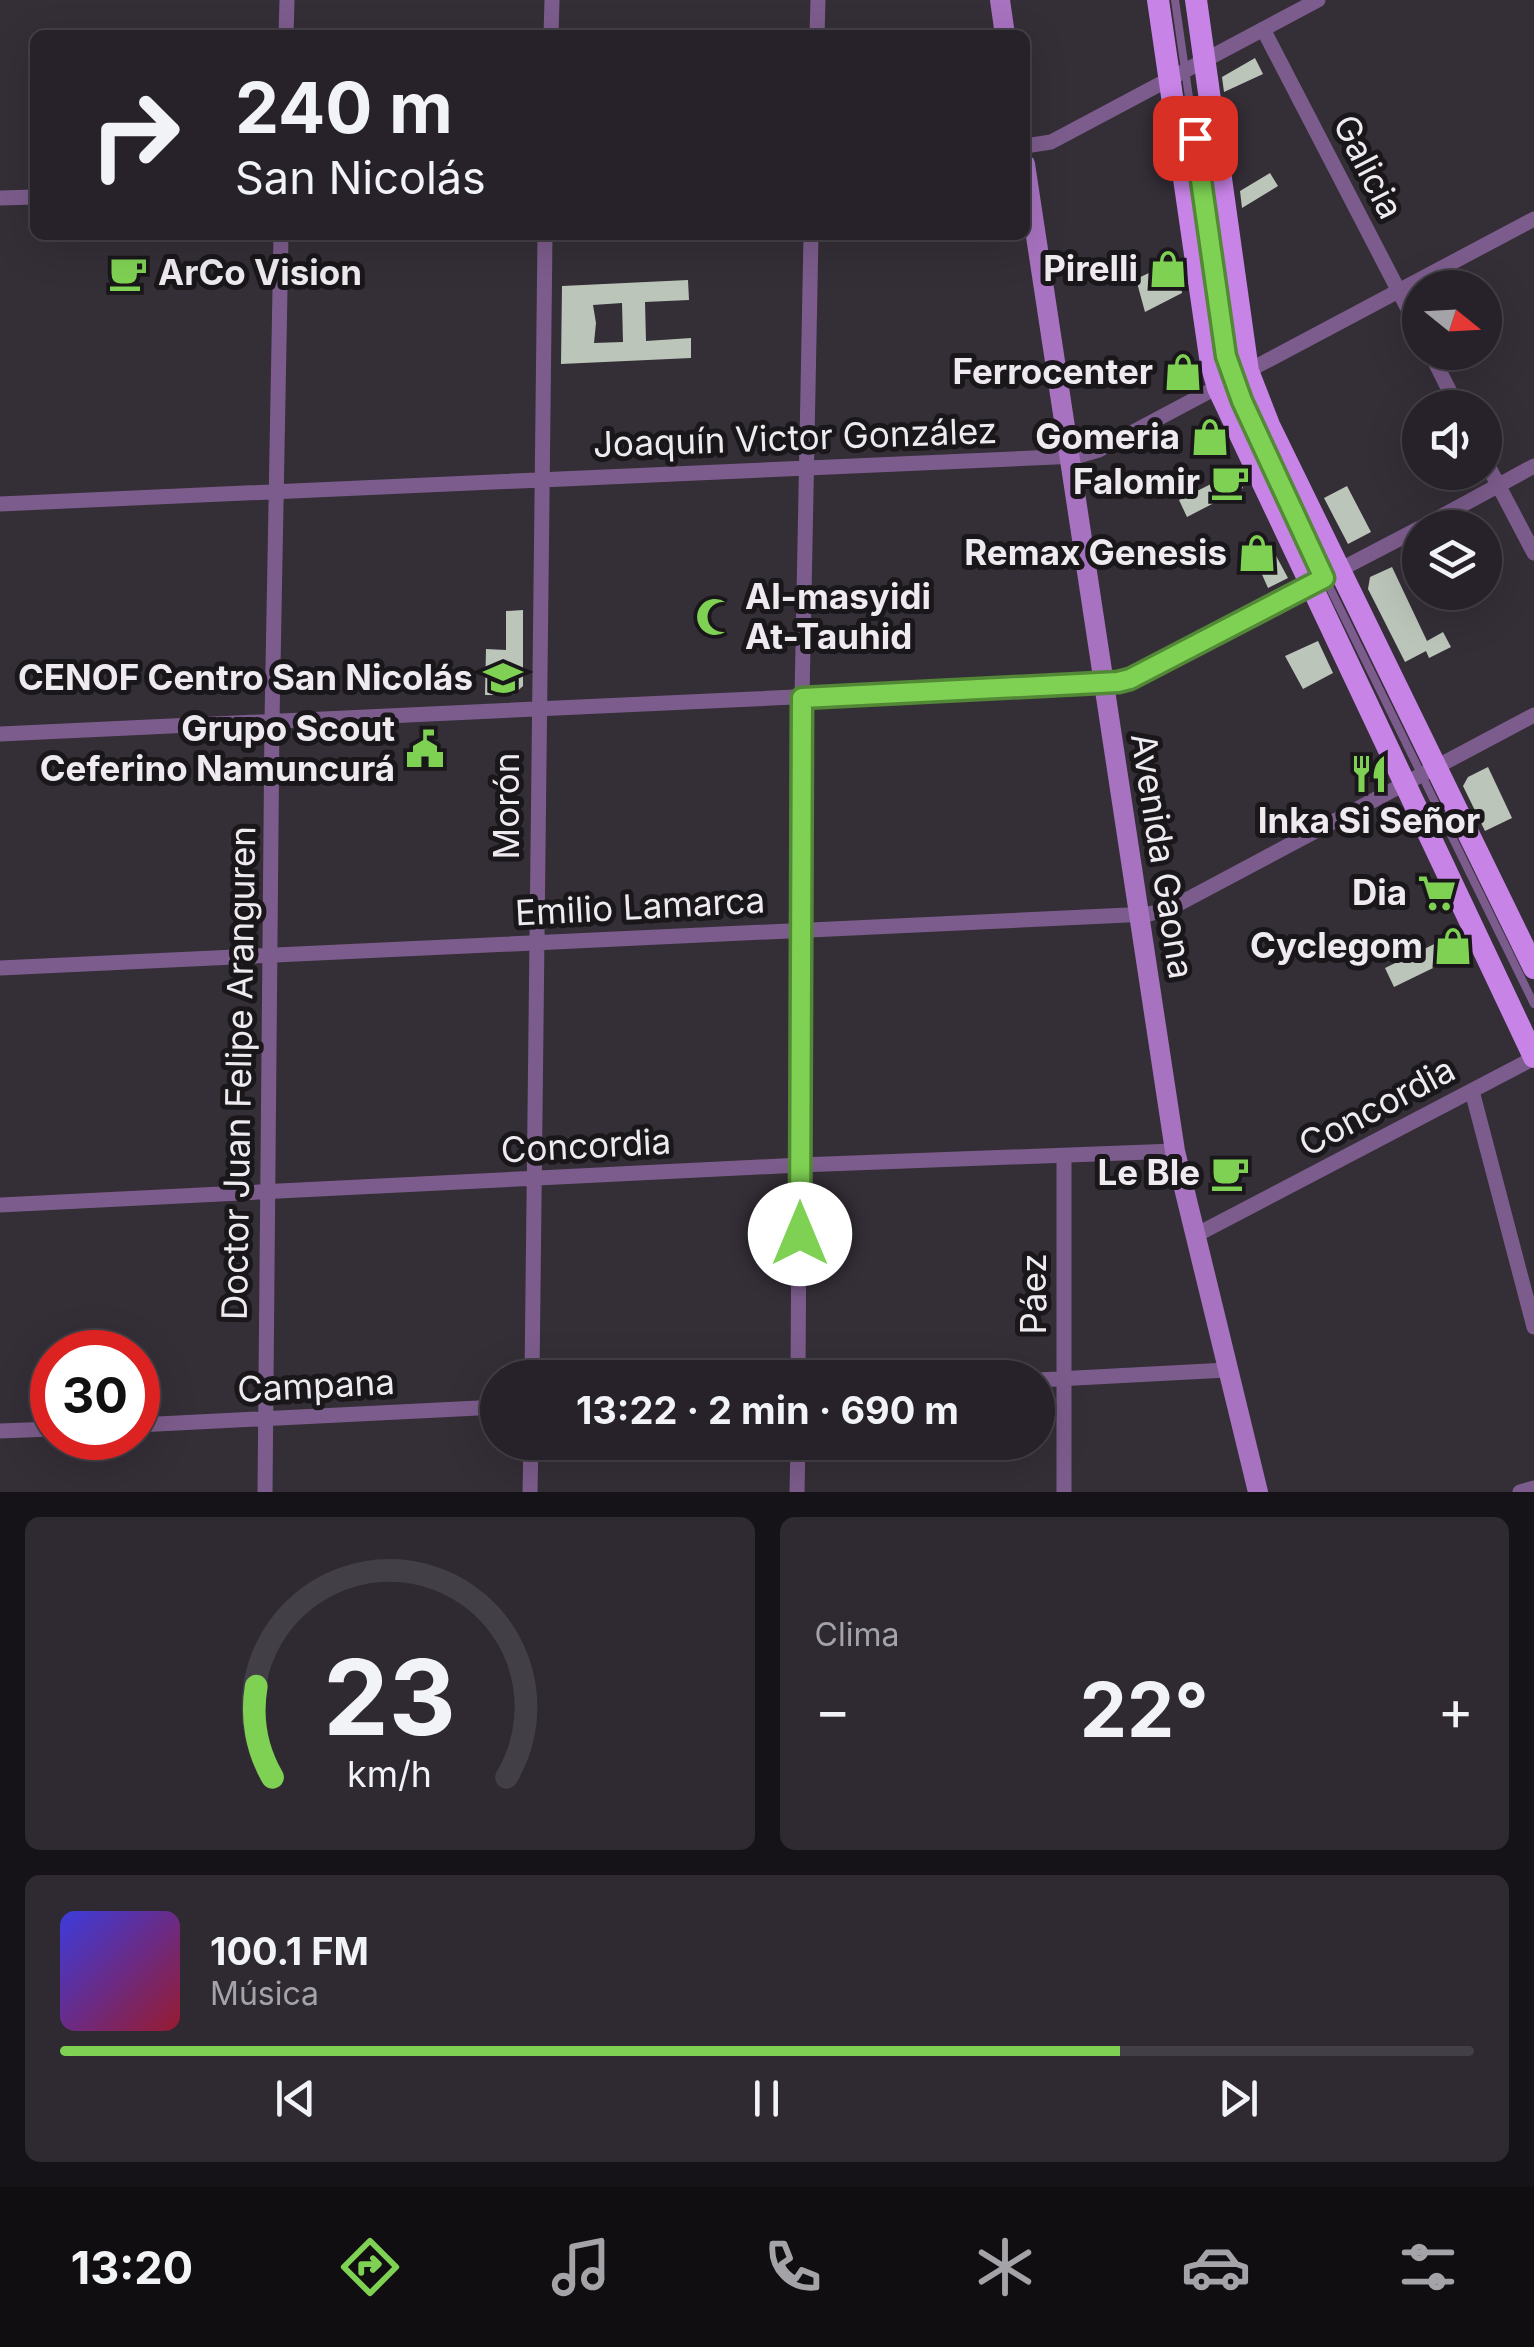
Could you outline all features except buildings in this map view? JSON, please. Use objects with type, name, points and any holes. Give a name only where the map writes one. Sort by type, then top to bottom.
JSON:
[{"type":"main road","points":[[1000,0],[1004,30]]},
{"type":"main road","points":[[1158,0],[1187,71],[1233,379],[1421,775],[1534,968]]},
{"type":"main road","points":[[1196,0],[1187,71],[1209,355],[1269,424],[1325,579],[1421,775],[1534,1057]]},
{"type":"main road","name":"Avenida Gaona","points":[[1030,198],[1175,1151],[1258,1492]]},
{"type":"street","points":[[286,30],[287,0]]},
{"type":"street","points":[[550,30],[552,0]]},
{"type":"street","points":[[816,30],[818,0]]},
{"type":"street","points":[[1030,145],[1051,142],[1318,0]]},
{"type":"street","name":"Galicia","points":[[1263,29],[1402,296]]},
{"type":"street","points":[[0,198],[30,196]]},
{"type":"street","name":"Joaquín Victor González","points":[[0,504],[1068,456],[1099,450],[1534,219]]},
{"type":"street","name":"Doctor Juan Felipe Aranguren","points":[[264,1492],[281,240]]},
{"type":"street","name":"Morón","points":[[532,1360],[545,240]]},
{"type":"street","points":[[798,1360],[802,698],[811,240]]},
{"type":"street","points":[[1502,483],[1534,466]]},
{"type":"street","points":[[1453,510],[1489,490]]},
{"type":"street","points":[[1501,490],[1534,554]]},
{"type":"street","points":[[0,734],[1103,684],[1130,679],[1402,538]]},
{"type":"street","name":"Emilio Lamarca","points":[[0,968],[1136,914],[1171,908],[1534,715]]},
{"type":"street","name":"Concordia","points":[[1194,1236],[1534,1057]]},
{"type":"street","points":[[1472,1091],[1534,1326]]},
{"type":"street","name":"Concordia","points":[[0,1205],[800,1164],[1175,1151]]},
{"type":"street","name":"Páez","points":[[1064,1156],[1064,1492]]},
{"type":"street","points":[[1055,1379],[1227,1370]]},
{"type":"street","name":"Campana","points":[[160,1424],[480,1407]]},
{"type":"street","points":[[0,1432],[30,1430]]},
{"type":"street","points":[[530,1492],[531,1460]]},
{"type":"street","points":[[798,1460],[798,1492]]},
{"type":"street","points":[[1520,1492],[1534,1488]]},
{"type":"lane","points":[[1176,0],[1187,71]]},
{"type":"lane","points":[[1421,775],[1534,1004]]},
{"type":"place","name":"Pirelli","points":[[1168,269]]},
{"type":"place","name":"ArCo Vision","points":[[128,273]]},
{"type":"place","name":"Ferrocenter","points":[[1183,372]]},
{"type":"place","name":"Gomeria","points":[[1210,437]]},
{"type":"place","name":"Falomir","points":[[1230,482]]},
{"type":"place","name":"Remax Genesis","points":[[1257,553]]},
{"type":"place","name":"Al-masyidi At-Tauhid","points":[[715,617]]},
{"type":"place","name":"CENOF Centro San Nicolás","points":[[503,678]]},
{"type":"place","name":"Grupo Scout Ceferino Namuncurá","points":[[425,749]]},
{"type":"place","name":"Inka Si Señor","points":[[1369,774]]},
{"type":"place","name":"Dia","points":[[1437,893]]},
{"type":"place","name":"Cyclegom","points":[[1453,946]]},
{"type":"place","name":"Le Ble","points":[[1230,1173]]},
{"type":"route","points":[[800,1234],[802,698],[1118,682],[1324,578],[1242,401],[1226,356],[1195,138]]}]
